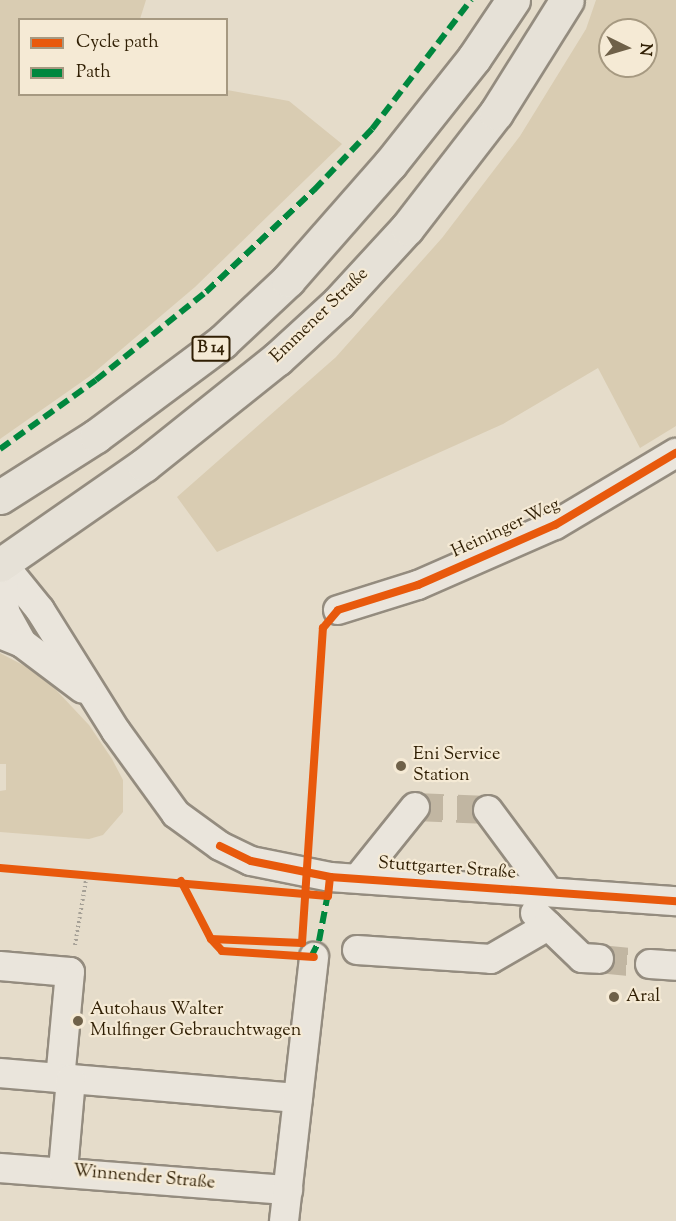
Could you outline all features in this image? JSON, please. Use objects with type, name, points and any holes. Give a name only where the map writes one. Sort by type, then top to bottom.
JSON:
[{"type":"main road","name":"B 14","points":[[0,497],[96,436],[222,342],[288,280],[390,164],[474,58],[513,0]]},
{"type":"main road","name":"Emmener Straße","points":[[1,563],[144,465],[276,359],[338,303],[407,228],[496,113],[567,0]]},
{"type":"street","name":"Heininger Weg","points":[[338,610],[418,585],[555,525],[676,453]]},
{"type":"street","points":[[1,563],[5,612],[11,638],[93,696]]},
{"type":"street","name":"Stuttgarter Straße","points":[[1,563],[40,610],[93,696],[176,814],[220,846],[284,870],[358,879],[676,901]]},
{"type":"street","points":[[358,879],[415,807]]},
{"type":"street","points":[[489,810],[548,891]]},
{"type":"street","points":[[510,889],[582,957],[598,959]]},
{"type":"street","points":[[357,950],[490,959],[548,926]]},
{"type":"street","points":[[284,1221],[314,957]]},
{"type":"street","points":[[0,966],[70,972],[63,1170]]},
{"type":"street","points":[[0,1073],[298,1098]]},
{"type":"street","name":"Winnender Straße","points":[[0,1168],[63,1170],[288,1190]]},
{"type":"path","points":[[70,972],[87,874]]},
{"type":"shaded area","points":[[0,0],[146,0],[140,18],[18,18],[18,96],[228,96],[228,90],[289,101],[342,144],[195,287],[90,376],[0,439]]},
{"type":"shaded area","points":[[596,0],[676,0],[676,426],[640,448],[598,368],[503,424],[217,552],[177,497],[336,357],[442,238],[520,136],[586,29]]},
{"type":"shaded area","points":[[0,653],[42,675],[89,725],[112,759],[123,780],[123,812],[103,835],[89,839],[0,832],[0,791],[6,790],[6,764],[0,764]]},
{"type":"tunnel","points":[[415,807],[488,810]]},
{"type":"tunnel","points":[[599,959],[650,964]]},
{"type":"marked path","points":[[0,449],[96,380],[206,292],[314,190],[372,129],[471,0]]},
{"type":"marked path","points":[[311,957],[319,941],[328,893]]},
{"type":"cycle path","points":[[211,939],[302,943],[323,628],[338,610],[418,585],[555,525],[676,453]]},
{"type":"cycle path","points":[[220,846],[251,861],[330,877],[676,901]]},
{"type":"cycle path","points":[[0,868],[328,896],[330,877]]},
{"type":"cycle path","points":[[181,881],[211,939],[222,951],[314,957]]},
{"type":"place","name":"Eni Service Station","points":[[401,766]]},
{"type":"place","name":"Aral","points":[[614,997]]},
{"type":"place","name":"Autohaus Walter Mulfinger Gebrauchtwagen","points":[[78,1021]]}]
